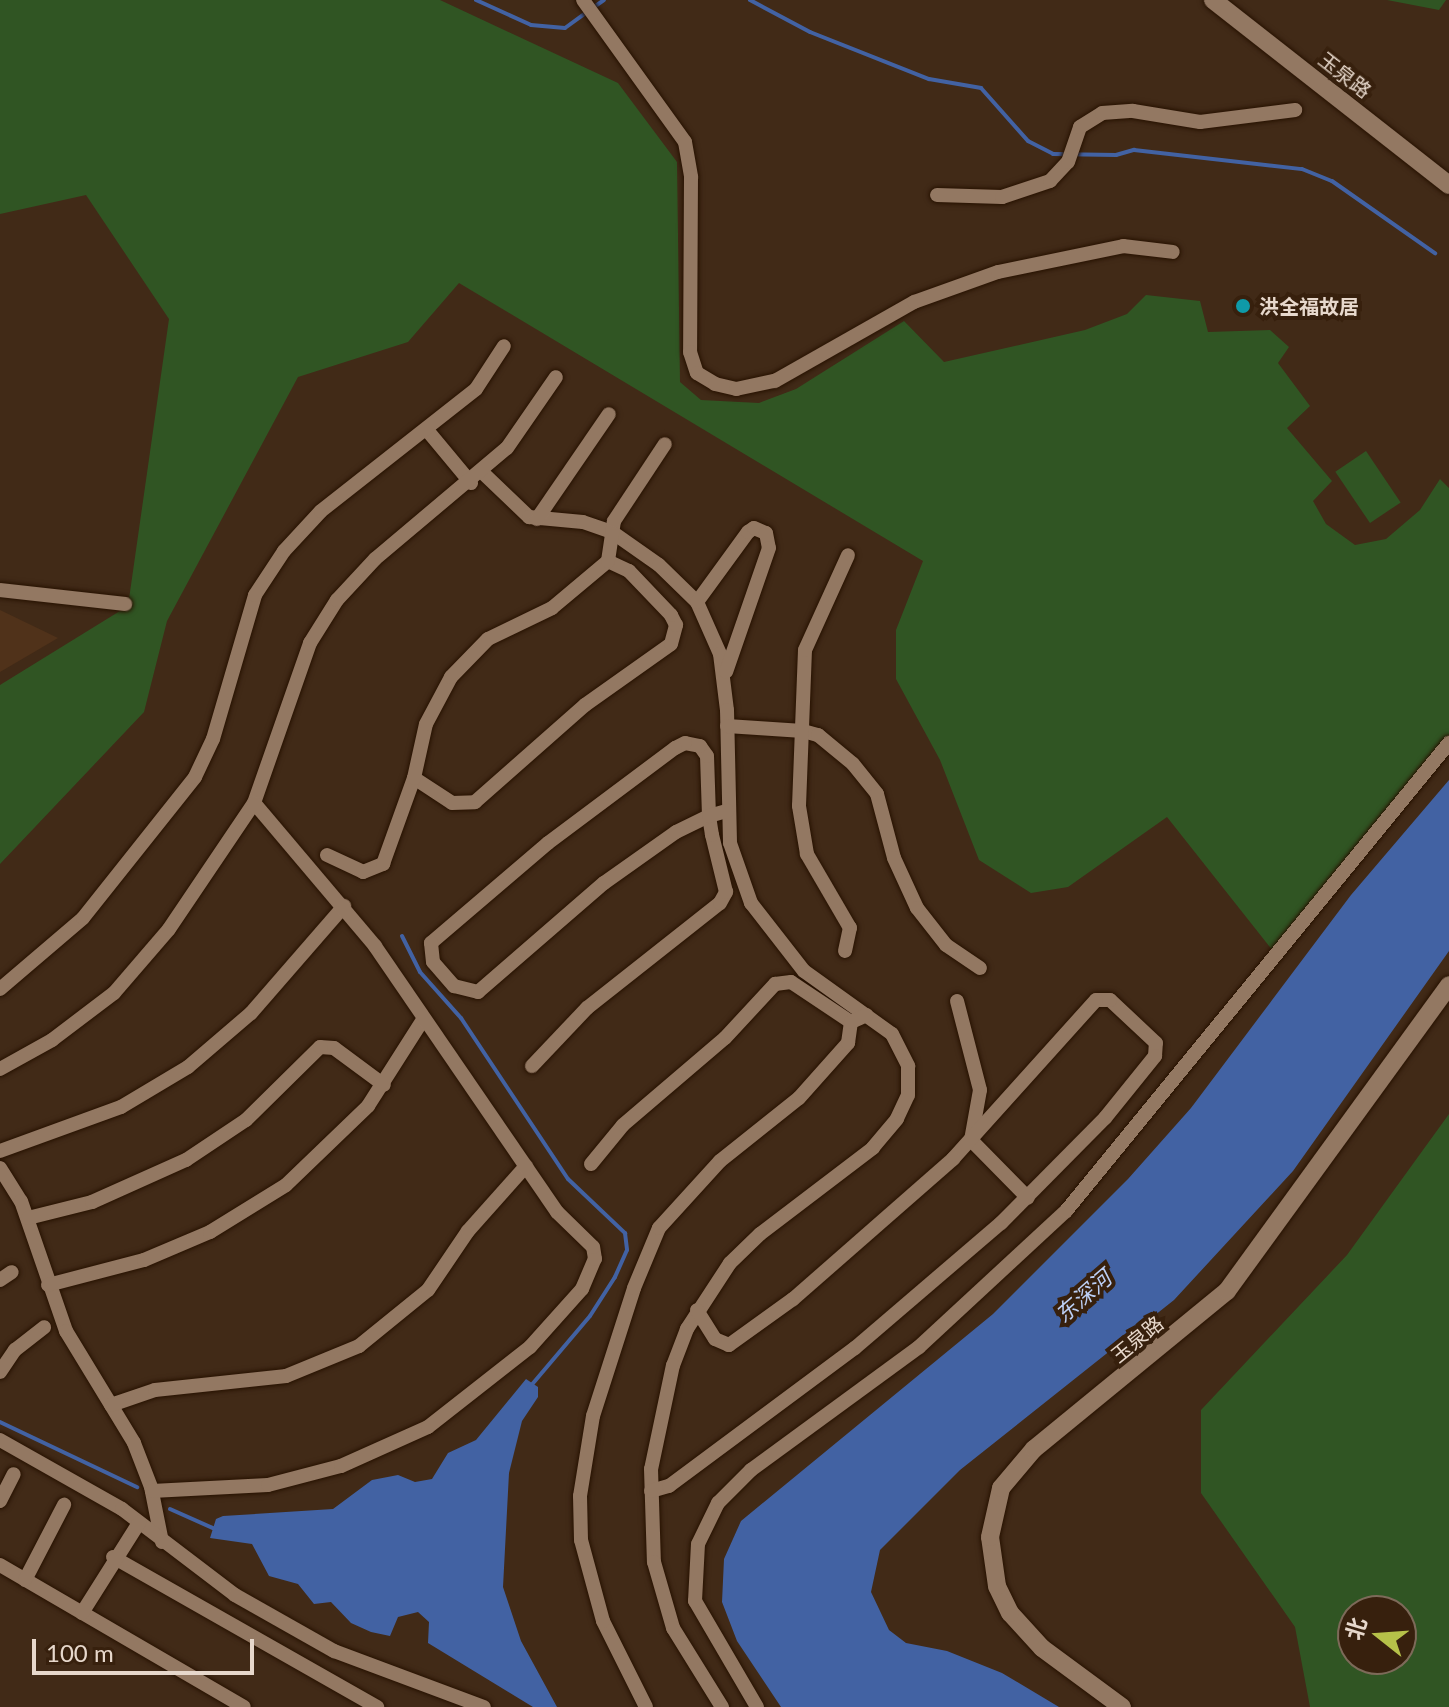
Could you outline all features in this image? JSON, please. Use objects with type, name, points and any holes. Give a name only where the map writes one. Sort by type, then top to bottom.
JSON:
[{"type":"street","name":"玉泉路","points":[[1213,0],[1449,185]]},
{"type":"street","points":[[584,1],[685,142],[691,177],[690,352],[697,373],[715,384],[736,389],[775,381],[914,302],[998,272],[1123,246],[1173,252]]},
{"type":"street","points":[[937,195],[1017,193],[1050,181],[1068,162],[1073,145],[1089,118],[1116,110],[1200,122],[1295,110]]},
{"type":"street","points":[[0,989],[83,918],[195,777],[213,739],[255,595],[284,551],[321,511],[476,389],[504,346]]},
{"type":"street","points":[[0,1069],[52,1040],[114,993],[200,889],[254,803],[310,643],[337,600],[375,559],[483,473],[530,422],[556,377]]},
{"type":"street","points":[[537,519],[609,414]]},
{"type":"street","points":[[427,430],[471,483]]},
{"type":"street","points":[[327,855],[363,872],[383,864],[414,778],[436,700],[470,655],[488,639],[570,597],[608,561],[612,532],[665,444]]},
{"type":"street","points":[[483,473],[522,512],[537,519],[583,522],[612,532],[659,565],[697,602],[715,636],[725,680],[727,811],[738,874],[766,927],[804,971],[892,1034],[908,1066],[908,1095],[897,1119],[856,1162],[760,1234],[730,1263],[697,1310],[662,1403],[651,1491],[661,1598],[684,1648],[722,1707]]},
{"type":"street","points":[[697,602],[748,532],[754,528],[766,533],[769,548],[732,642],[725,680]]},
{"type":"street","points":[[845,951],[850,928],[814,871],[802,832],[805,650],[848,555]]},
{"type":"street","points":[[414,778],[452,803],[475,802],[585,705],[671,644],[676,625],[671,615],[629,571],[608,561]]},
{"type":"street","points":[[0,590],[125,604]]},
{"type":"street","points":[[727,726],[803,731],[834,747],[868,779],[917,908],[946,945],[980,968]]},
{"type":"street","points":[[532,1066],[587,1008],[720,903],[725,877],[709,816],[707,756],[700,746],[685,743],[548,843],[438,934],[429,953],[433,962],[461,991],[478,992],[576,904],[676,832],[709,816],[727,811]]},
{"type":"street","points":[[757,1707],[695,1601],[693,1565],[718,1503],[751,1470],[919,1347],[1066,1211],[1449,743]]},
{"type":"street","points":[[152,1491],[268,1485],[341,1466],[428,1427],[502,1373],[582,1289],[595,1259],[593,1247],[557,1212],[344,906],[254,803]]},
{"type":"street","points":[[0,1151],[121,1107],[188,1067],[278,985],[344,906]]},
{"type":"street","points":[[591,1164],[623,1125],[717,1045],[775,984],[791,982],[851,1022]]},
{"type":"street","name":"玉泉路","points":[[1122,1707],[1042,1648],[1010,1613],[997,1586],[991,1549],[993,1511],[1001,1488],[1034,1449],[1227,1291],[1449,985]]},
{"type":"street","points":[[651,1491],[669,1486],[855,1348],[1028,1198],[1105,1118],[1155,1056],[1156,1043],[1110,1000],[1096,1000],[971,1140],[845,1257],[737,1341],[721,1345],[697,1310]]},
{"type":"street","points":[[957,1001],[980,1090],[971,1140]]},
{"type":"street","points":[[851,1022],[867,1015]]},
{"type":"street","points":[[48,1285],[144,1260],[250,1208],[317,1161],[384,1085],[424,1018]]},
{"type":"street","points":[[646,1707],[603,1621],[581,1540],[580,1496],[593,1416],[634,1288],[659,1228],[720,1161],[807,1090],[848,1043],[851,1022]]},
{"type":"street","points":[[28,1218],[92,1202],[186,1160],[246,1120],[320,1047],[334,1048],[384,1085]]},
{"type":"street","points":[[971,1140],[1028,1198]]},
{"type":"street","points":[[111,1405],[155,1390],[286,1376],[359,1346],[428,1290],[468,1231],[526,1166]]},
{"type":"street","points":[[0,1168],[28,1218],[48,1285],[72,1343],[134,1443],[152,1491],[162,1542]]},
{"type":"street","points":[[0,1372],[15,1350],[44,1327]]},
{"type":"street","points":[[0,1440],[139,1523],[235,1595],[342,1656],[484,1707]]},
{"type":"street","points":[[0,1501],[14,1474]]},
{"type":"street","points":[[25,1580],[64,1505]]},
{"type":"street","points":[[82,1613],[113,1557],[139,1523]]},
{"type":"street","points":[[113,1557],[377,1707]]},
{"type":"street","points":[[0,1565],[244,1707]]},
{"type":"shaded area","points":[[0,610],[58,638],[0,672]]},
{"type":"green space","points":[[0,0],[440,0],[618,83],[677,162],[680,382],[701,400],[759,403],[796,389],[904,321],[944,362],[1085,330],[1127,314],[1146,295],[1200,301],[1208,332],[1270,330],[1289,347],[1278,363],[1310,406],[1287,428],[1332,481],[1313,501],[1326,524],[1355,545],[1386,539],[1420,510],[1440,479],[1449,488],[1449,741],[1273,951],[1167,817],[1068,887],[1031,893],[979,860],[940,760],[896,679],[896,630],[923,561],[459,283],[408,342],[298,377],[167,621],[144,712],[0,864],[0,685],[128,606],[169,319],[86,195],[0,214]]},
{"type":"green space","points":[[1387,0],[1446,0],[1439,10]]},
{"type":"green space","points":[[1366,451],[1401,502],[1370,523],[1335,472]]},
{"type":"green space","points":[[1449,1114],[1449,1707],[1310,1707],[1295,1627],[1201,1493],[1201,1410],[1347,1255]]},
{"type":"water","name":"东深河","points":[[1449,780],[1449,951],[1293,1171],[1174,1300],[960,1470],[880,1550],[871,1592],[889,1630],[906,1643],[947,1651],[1002,1673],[1059,1707],[781,1707],[737,1641],[722,1602],[724,1559],[741,1521],[993,1314],[1128,1179],[1191,1108],[1351,895]]},
{"type":"water","points":[[526,1379],[538,1387],[538,1397],[522,1421],[509,1473],[503,1587],[521,1641],[557,1707],[533,1707],[428,1643],[429,1622],[418,1612],[398,1617],[390,1636],[371,1632],[351,1623],[331,1602],[314,1604],[298,1584],[269,1576],[252,1544],[210,1538],[216,1519],[223,1516],[333,1509],[372,1480],[398,1475],[415,1482],[432,1479],[448,1453],[476,1440]]},
{"type":"waterway","points":[[476,0],[531,25],[565,28],[587,12]]},
{"type":"waterway","points":[[594,7],[604,0]]},
{"type":"waterway","points":[[750,0],[810,32],[929,79],[981,88],[1028,141],[1053,154],[1116,155],[1134,150],[1302,169],[1332,181],[1435,253]]},
{"type":"waterway","points":[[402,936],[420,972],[461,1018],[568,1179],[625,1233],[627,1250],[615,1277],[590,1316],[529,1388]]},
{"type":"waterway","points":[[0,1422],[137,1487]]},
{"type":"waterway","points":[[170,1509],[215,1529]]},
{"type":"place","name":"洪全福故居","points":[[1243,306]]}]
